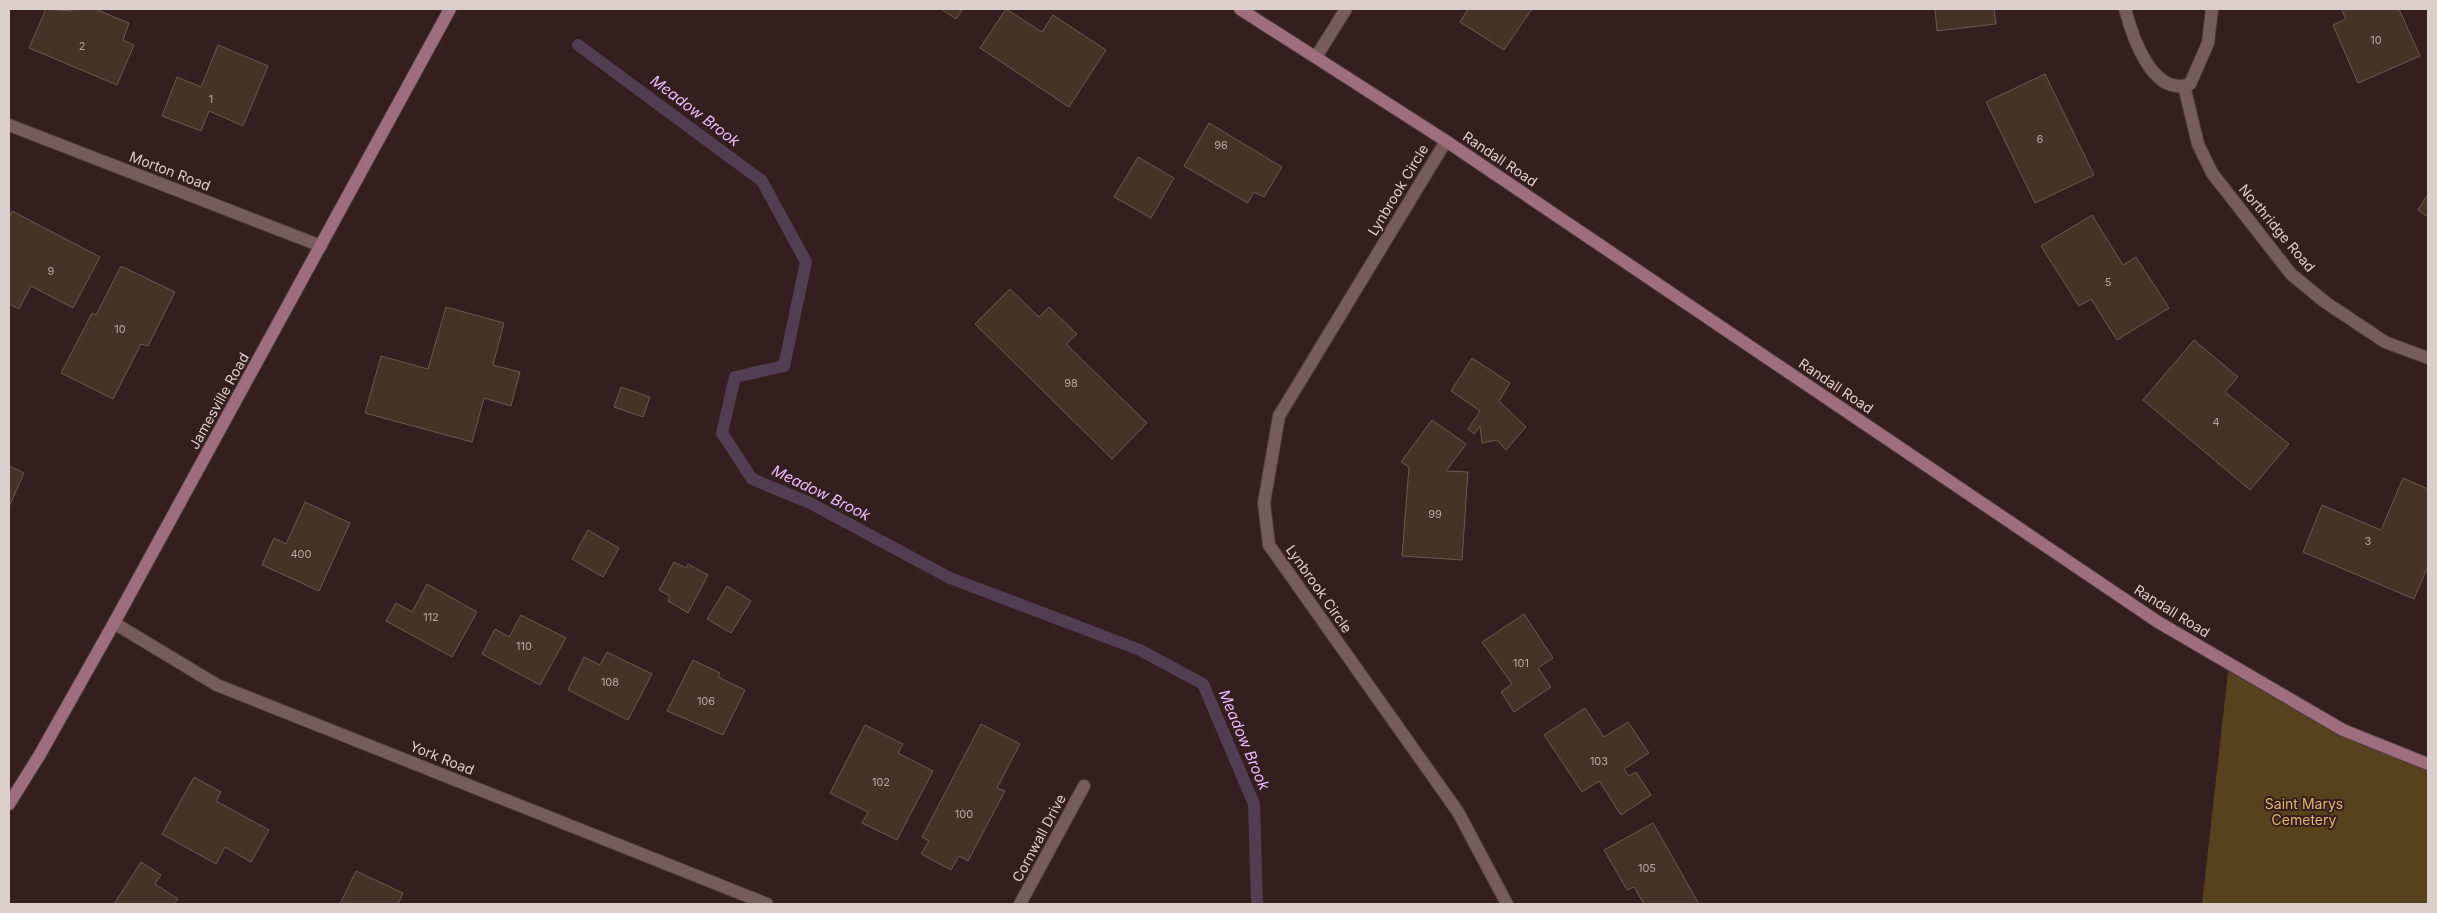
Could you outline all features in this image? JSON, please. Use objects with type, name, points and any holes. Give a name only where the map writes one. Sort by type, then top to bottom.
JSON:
[{"type":"street","name":"Jamesville Road","points":[[9,804],[39,756],[114,623],[450,9]]},
{"type":"street","name":"Randall Road","points":[[1240,9],[1446,141],[2158,622],[2343,730],[2428,764]]},
{"type":"street","points":[[1316,57],[1346,9]]},
{"type":"street","points":[[2125,9],[2132,34],[2149,68],[2167,83],[2184,86],[2190,84],[2208,43],[2212,9]]},
{"type":"street","name":"Northridge Road","points":[[2184,86],[2198,144],[2212,173],[2291,274],[2325,302],[2385,342],[2428,358]]},
{"type":"street","name":"Morton Road","points":[[9,125],[321,246]]},
{"type":"street","name":"Lynbrook Circle","points":[[1446,141],[1279,416],[1264,503],[1269,545],[1458,812],[1507,904]]},
{"type":"street","name":"York Road","points":[[114,623],[217,685],[767,904]]},
{"type":"street","name":"Cornwall Drive","points":[[1020,904],[1084,786]]},
{"type":"green space","name":"Saint Marys Cemetery","points":[[2229,663],[2343,730],[2428,764],[2428,904],[2202,904]]},
{"type":"building","points":[[46,9],[72,11],[73,9],[95,9],[129,23],[123,40],[134,45],[117,85],[29,48]]},
{"type":"building","points":[[941,9],[963,9],[956,19]]},
{"type":"building","points":[[1006,9],[1042,32],[1053,15],[1106,50],[1069,107],[980,48]]},
{"type":"building","points":[[1468,9],[1532,9],[1504,50],[1460,22]]},
{"type":"building","points":[[1935,9],[1994,9],[1996,24],[1937,31]]},
{"type":"building","points":[[2341,9],[2399,9],[2420,56],[2358,83],[2333,25],[2346,19]]},
{"type":"building","points":[[218,45],[268,66],[243,126],[209,111],[201,131],[162,116],[177,77],[201,87]]},
{"type":"building","points":[[2045,74],[2094,175],[2035,203],[1986,102]]},
{"type":"building","points":[[1209,123],[1282,167],[1264,197],[1254,192],[1248,203],[1184,166]]},
{"type":"building","points":[[1138,157],[1174,178],[1151,218],[1114,197]]},
{"type":"building","points":[[2428,194],[2428,217],[2418,210]]},
{"type":"building","points":[[12,211],[100,257],[73,308],[31,286],[19,309],[9,304],[9,218]]},
{"type":"building","points":[[2092,215],[2123,265],[2136,257],[2169,308],[2117,340],[2091,299],[2079,306],[2041,246]]},
{"type":"building","points":[[121,266],[175,292],[148,346],[141,344],[113,399],[61,373],[92,313],[96,315]]},
{"type":"building","points":[[1010,289],[1039,317],[1049,307],[1077,334],[1066,344],[1147,423],[1112,459],[975,324]]},
{"type":"building","points":[[446,307],[504,323],[493,365],[520,372],[511,406],[484,398],[472,442],[365,413],[381,356],[428,369]]},
{"type":"building","points":[[2194,340],[2238,377],[2225,392],[2289,444],[2250,490],[2143,400]]},
{"type":"building","points":[[1472,358],[1510,383],[1499,401],[1526,427],[1506,450],[1497,440],[1482,443],[1480,426],[1474,434],[1468,429],[1480,411],[1451,391]]},
{"type":"building","points":[[621,387],[650,397],[643,417],[614,407]]},
{"type":"building","points":[[1432,420],[1466,444],[1446,471],[1468,472],[1462,560],[1402,556],[1409,467],[1401,462]]},
{"type":"building","points":[[9,466],[24,473],[9,507]]},
{"type":"building","points":[[2403,478],[2428,489],[2428,566],[2414,599],[2303,552],[2322,505],[2381,530]]},
{"type":"building","points":[[305,502],[350,523],[319,591],[262,565],[274,538],[286,544]]},
{"type":"building","points":[[588,530],[619,548],[603,577],[572,559]]},
{"type":"building","points":[[674,562],[686,568],[688,564],[708,575],[688,613],[668,601],[670,596],[659,590]]},
{"type":"building","points":[[427,584],[477,612],[452,657],[386,621],[396,603],[412,612]]},
{"type":"building","points":[[727,586],[751,601],[731,633],[707,619]]},
{"type":"building","points":[[1524,614],[1553,658],[1538,668],[1551,687],[1514,712],[1501,692],[1512,684],[1482,642]]},
{"type":"building","points":[[521,615],[566,638],[540,685],[482,654],[495,629],[509,637]]},
{"type":"building","points":[[607,652],[652,674],[628,720],[568,690],[584,657],[600,665]]},
{"type":"building","points":[[693,660],[720,673],[718,677],[745,690],[723,735],[667,711]]},
{"type":"building","points":[[1585,708],[1604,737],[1628,722],[1649,753],[1624,769],[1629,776],[1636,772],[1651,795],[1621,815],[1599,781],[1582,792],[1544,735]]},
{"type":"building","points":[[981,724],[1020,744],[997,788],[1005,791],[968,861],[959,856],[951,870],[921,854],[929,841],[922,837]]},
{"type":"building","points":[[865,725],[903,744],[898,753],[933,771],[897,840],[862,823],[868,812],[830,793]]},
{"type":"building","points":[[194,777],[221,792],[216,801],[269,830],[251,862],[225,847],[216,864],[162,834]]},
{"type":"building","points":[[1653,823],[1699,904],[1644,904],[1634,887],[1627,890],[1604,850]]},
{"type":"building","points":[[141,862],[161,875],[155,884],[178,899],[174,904],[114,904]]},
{"type":"building","points":[[356,871],[403,893],[398,904],[340,904]]},
{"type":"waterway","name":"Meadow Brook","points":[[578,45],[762,181],[806,262],[784,366],[735,377],[722,433],[752,479],[810,503],[950,578],[1140,650],[1203,684],[1254,804],[1257,904]]}]
